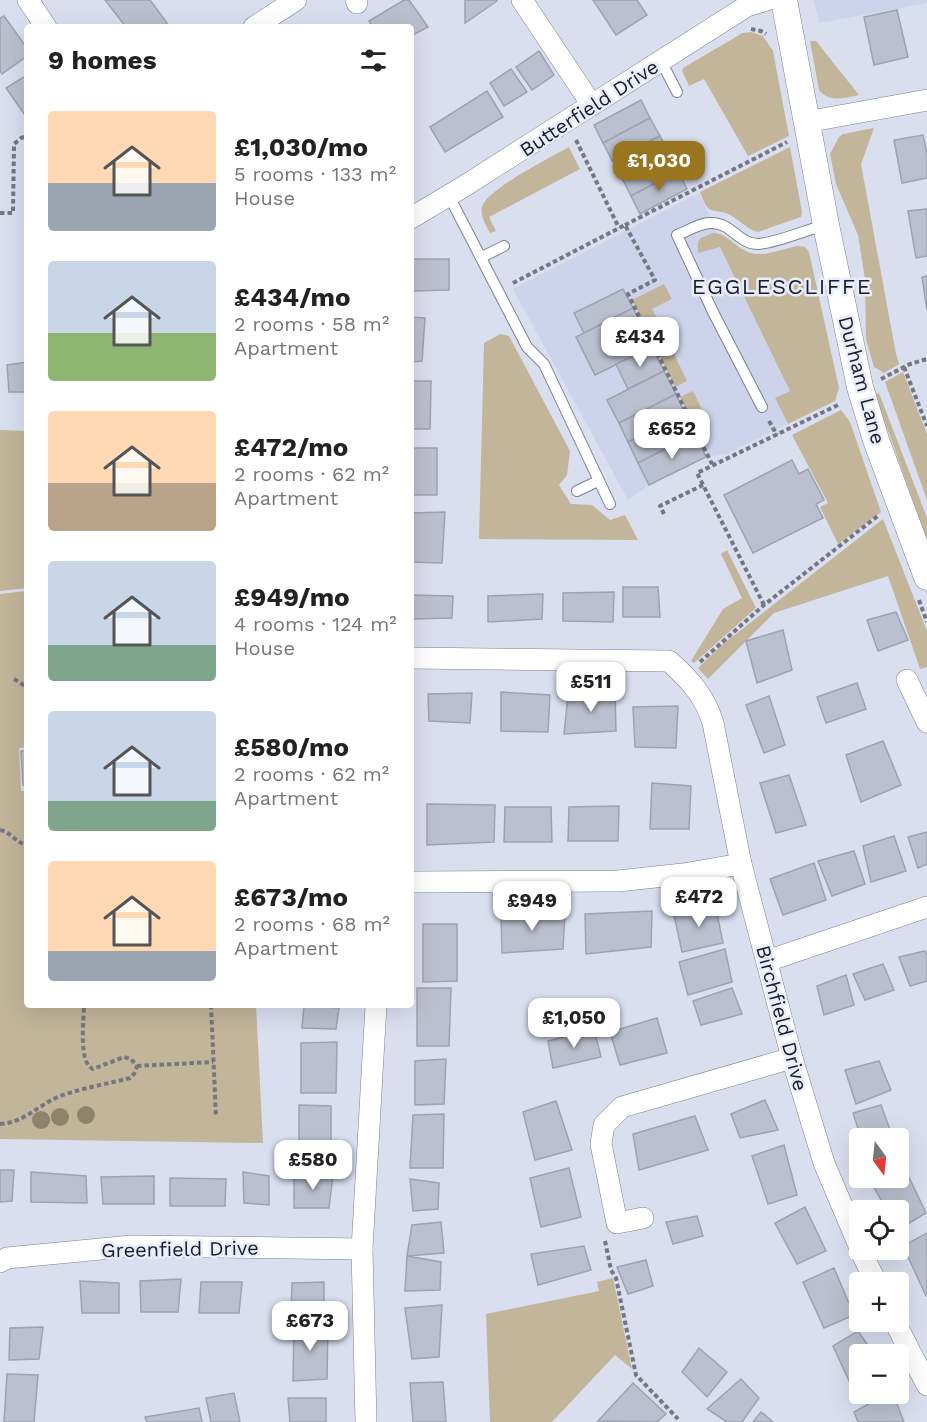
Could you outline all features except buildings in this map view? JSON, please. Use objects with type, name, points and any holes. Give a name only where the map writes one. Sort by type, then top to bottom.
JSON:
[{"type":"street","points":[[28,0],[44,24]]},
{"type":"street","points":[[259,24],[296,0]]},
{"type":"street","points":[[522,0],[592,105]]},
{"type":"street","name":"Butterfield Drive","points":[[414,216],[747,6],[783,1]]},
{"type":"street","name":"Durham Lane","points":[[783,1],[799,131],[826,225],[860,387],[884,462],[927,577]]},
{"type":"street","points":[[799,131],[927,100]]},
{"type":"street","name":"Birchfield Drive","points":[[414,658],[669,662],[696,687],[710,712],[741,864],[792,1058],[824,1163],[849,1223]]},
{"type":"street","points":[[907,680],[927,722]]},
{"type":"street","points":[[414,882],[618,880],[683,874],[741,864]]},
{"type":"street","points":[[767,960],[927,907]]},
{"type":"street","points":[[366,1422],[362,1249],[376,1008]]},
{"type":"street","points":[[643,1218],[617,1222],[601,1144],[604,1125],[622,1107],[792,1058]]},
{"type":"street","name":"Greenfield Drive","points":[[0,1262],[7,1258],[132,1246],[362,1249]]},
{"type":"street","points":[[900,1332],[927,1385]]},
{"type":"lane","points":[[661,61],[677,92]]},
{"type":"lane","points":[[449,196],[527,346],[544,364],[610,504]]},
{"type":"lane","points":[[762,407],[713,312],[677,235],[712,223],[727,226],[743,240],[756,244],[826,225]]},
{"type":"lane","points":[[482,257],[504,246]]},
{"type":"lane","points":[[578,490],[598,481]]},
{"type":"path","points":[[745,29],[761,31],[771,38]]},
{"type":"path","points":[[509,285],[799,131]]},
{"type":"path","points":[[574,135],[619,228]]},
{"type":"path","points":[[0,213],[13,213],[14,144],[24,137]]},
{"type":"path","points":[[625,225],[655,280],[628,294],[712,465]]},
{"type":"path","points":[[764,605],[697,473],[844,403],[844,391],[878,381],[904,367],[927,359]]},
{"type":"path","points":[[904,367],[927,426]]},
{"type":"path","points":[[664,514],[660,506],[703,485]]},
{"type":"path","points":[[693,668],[764,605],[885,511]]},
{"type":"path","points":[[14,679],[24,685]]},
{"type":"path","points":[[0,830],[24,844]]},
{"type":"path","points":[[84,1008],[84,1054],[89,1068],[98,1068],[117,1058],[124,1057],[131,1059],[137,1066]]},
{"type":"path","points":[[211,1008],[216,1117]]},
{"type":"path","points":[[137,1066],[213,1062]]},
{"type":"path","points":[[0,1124],[21,1120],[61,1096],[130,1078],[137,1066]]},
{"type":"path","points":[[605,1241],[611,1270],[616,1278],[636,1375],[678,1419]]},
{"type":"shaded area","points":[[814,0],[927,0],[927,3],[819,23]]},
{"type":"shaded area","points":[[751,32],[763,36],[773,51],[789,136],[748,156],[704,79],[689,86],[682,71],[683,68],[742,33]]},
{"type":"shaded area","points":[[810,41],[816,41],[859,95],[832,98],[819,90]]},
{"type":"shaded area","points":[[874,128],[861,164],[899,364],[884,373],[874,367],[866,339],[865,279],[858,235],[836,184],[830,154],[843,134]]},
{"type":"shaded area","points":[[569,147],[580,169],[489,217],[496,231],[490,233],[482,214],[482,207],[486,200],[520,174]]},
{"type":"shaded area","points":[[790,147],[801,217],[758,232],[724,212],[711,210],[706,206],[700,192]]},
{"type":"shaded area","points":[[699,193],[790,391],[775,399],[788,424],[726,454],[706,457],[649,485],[628,500],[513,289]]},
{"type":"shaded area","points":[[713,233],[724,236],[750,253],[766,253],[798,246],[805,247],[809,252],[839,388],[835,401],[788,424],[775,398],[790,391],[720,247],[698,253],[698,242],[701,238]]},
{"type":"shaded area","points":[[664,284],[672,299],[652,309],[659,322],[646,328],[632,300]]},
{"type":"shaded area","points":[[500,334],[509,336],[570,451],[567,475],[559,485],[571,504],[592,505],[610,520],[625,515],[638,540],[479,539],[484,343]]},
{"type":"shaded area","points":[[666,337],[687,381],[675,387],[653,342]]},
{"type":"shaded area","points":[[903,372],[927,434],[927,500],[885,382]]},
{"type":"shaded area","points":[[693,391],[708,422],[696,428],[680,397]]},
{"type":"shaded area","points":[[879,393],[927,518],[927,540],[875,394]]},
{"type":"shaded area","points":[[841,410],[850,422],[881,512],[838,544],[820,507],[828,503],[792,435]]},
{"type":"shaded area","points":[[0,430],[24,431],[24,588],[0,591]]},
{"type":"shaded area","points":[[883,519],[927,631],[927,667],[920,669],[888,576],[774,613],[708,679],[698,668],[723,644]]},
{"type":"shaded area","points":[[727,550],[756,608],[694,663],[691,661],[723,609],[742,598],[721,554]]},
{"type":"shaded area","points":[[24,591],[24,747],[19,748],[21,791],[24,791],[24,1008],[256,1008],[263,1143],[0,1139],[0,594]]},
{"type":"shaded area","points":[[613,1278],[632,1369],[615,1355],[552,1422],[490,1422],[486,1314],[599,1291],[597,1282]]},
{"type":"district","name":"EGGLESCLIFFE","points":[[782,286]]}]
